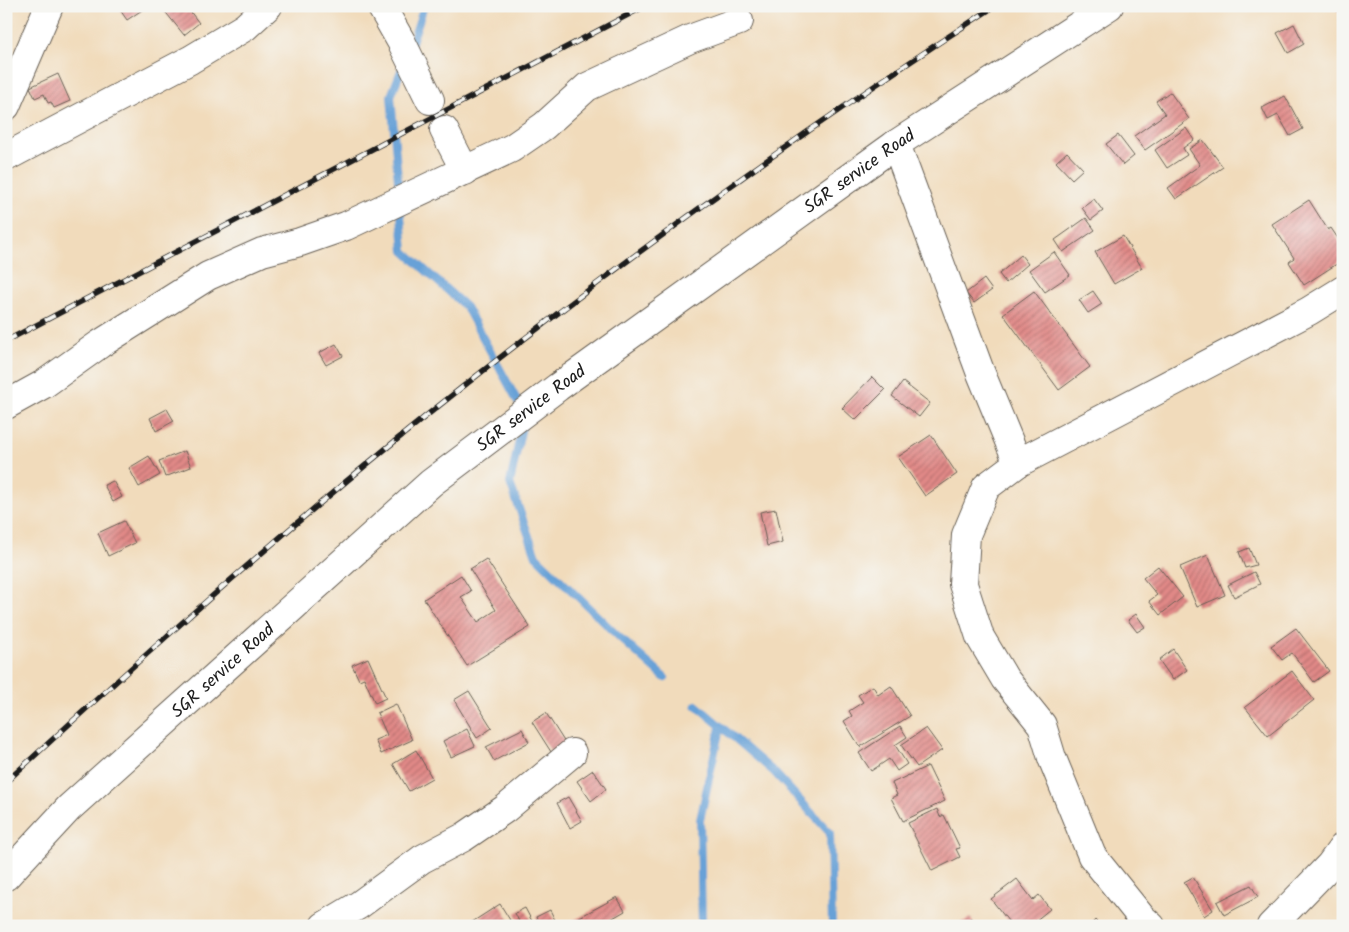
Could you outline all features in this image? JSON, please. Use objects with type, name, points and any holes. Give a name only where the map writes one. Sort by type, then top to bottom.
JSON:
[{"type":"street","points":[[6,106],[49,6]]},
{"type":"street","points":[[6,157],[190,60],[245,27],[268,6]]},
{"type":"street","points":[[381,6],[402,43],[430,100]]},
{"type":"street","name":"SGR service Road","points":[[6,876],[69,808],[431,484],[558,387],[896,144],[1108,6]]},
{"type":"street","points":[[6,405],[44,384],[100,344],[208,276],[262,252],[300,242],[346,226],[465,171],[512,148],[544,126],[587,87],[690,39],[739,21]]},
{"type":"street","points":[[444,130],[465,171]]},
{"type":"street","points":[[896,144],[980,371],[1018,463]]},
{"type":"street","points":[[1151,926],[1142,918],[1092,856],[1052,758],[1042,725],[1005,679],[980,637],[963,584],[966,535],[986,487],[1018,463],[1300,315],[1343,290]]},
{"type":"street","points":[[324,926],[359,905],[422,859],[464,837],[505,809],[572,753]]},
{"type":"street","points":[[1271,926],[1330,865],[1343,847]]},
{"type":"building","points":[[148,6],[127,20],[118,7]]},
{"type":"building","points":[[166,6],[186,6],[199,23],[184,35],[163,9]]},
{"type":"building","points":[[1333,6],[1343,6],[1343,17]]},
{"type":"building","points":[[1294,24],[1304,44],[1288,53],[1277,33]]},
{"type":"building","points":[[58,74],[70,101],[54,108],[51,102],[48,103],[44,94],[35,98],[30,87]]},
{"type":"building","points":[[1170,92],[1189,119],[1145,150],[1134,136],[1165,114],[1156,101]]},
{"type":"building","points":[[1285,96],[1303,129],[1290,136],[1278,115],[1268,120],[1262,108]]},
{"type":"building","points":[[1186,128],[1194,140],[1183,148],[1187,155],[1167,168],[1155,150]]},
{"type":"building","points":[[1118,135],[1134,156],[1123,165],[1106,144]]},
{"type":"building","points":[[1203,140],[1223,167],[1176,199],[1168,188],[1200,165],[1189,149]]},
{"type":"building","points":[[1067,152],[1083,169],[1072,179],[1056,162]]},
{"type":"building","points":[[1094,199],[1103,211],[1091,220],[1082,208]]},
{"type":"building","points":[[1309,200],[1328,230],[1331,228],[1343,246],[1343,260],[1304,285],[1289,262],[1294,258],[1272,224]]},
{"type":"building","points":[[1086,218],[1095,230],[1063,252],[1055,240]]},
{"type":"building","points":[[1123,236],[1142,268],[1114,284],[1095,252]]},
{"type":"building","points":[[1054,252],[1070,275],[1045,292],[1029,270]]},
{"type":"building","points":[[1021,255],[1028,264],[1006,283],[999,274]]},
{"type":"building","points":[[984,279],[992,290],[974,303],[966,293]]},
{"type":"building","points":[[1034,291],[1090,367],[1059,390],[1003,314]]},
{"type":"building","points":[[1093,291],[1102,304],[1088,313],[1079,300]]},
{"type":"building","points":[[336,344],[343,356],[326,365],[319,353]]},
{"type":"building","points":[[872,377],[885,390],[855,420],[842,408]]},
{"type":"building","points":[[903,382],[930,403],[919,417],[892,396]]},
{"type":"building","points":[[167,409],[174,421],[156,431],[150,418]]},
{"type":"building","points":[[931,435],[957,474],[925,496],[898,457]]},
{"type":"building","points":[[185,451],[191,467],[165,477],[159,461]]},
{"type":"building","points":[[149,456],[160,475],[139,487],[129,468]]},
{"type":"building","points":[[113,481],[122,497],[113,502],[104,485]]},
{"type":"building","points":[[776,509],[783,542],[767,546],[760,512]]},
{"type":"building","points":[[124,521],[135,543],[108,556],[98,533]]},
{"type":"building","points":[[1249,548],[1256,565],[1245,568],[1239,552]]},
{"type":"building","points":[[1208,555],[1225,595],[1197,607],[1180,567]]},
{"type":"building","points":[[486,559],[530,627],[467,666],[424,599],[461,575],[471,591],[461,597],[478,622],[496,610],[470,569]]},
{"type":"building","points":[[1158,566],[1183,597],[1160,615],[1149,601],[1157,595],[1143,578]]},
{"type":"building","points":[[1254,572],[1260,584],[1234,597],[1228,585]]},
{"type":"building","points":[[1136,614],[1145,627],[1137,632],[1128,620]]},
{"type":"building","points":[[1296,628],[1329,671],[1314,682],[1292,653],[1282,660],[1271,646]]},
{"type":"building","points":[[1173,649],[1187,670],[1173,680],[1159,660]]},
{"type":"building","points":[[368,658],[386,698],[375,703],[364,678],[359,680],[352,665]]},
{"type":"building","points":[[1292,671],[1314,700],[1268,736],[1245,707]]},
{"type":"building","points":[[873,686],[878,695],[891,686],[910,716],[860,747],[844,721],[852,716],[849,711],[863,702],[858,695]]},
{"type":"building","points":[[469,691],[492,728],[477,738],[454,700]]},
{"type":"building","points":[[396,704],[412,740],[381,754],[375,740],[387,735],[377,713]]},
{"type":"building","points":[[546,713],[567,746],[553,755],[532,722]]},
{"type":"building","points":[[900,726],[907,737],[895,745],[907,764],[897,771],[889,759],[871,771],[859,753]]},
{"type":"building","points":[[926,728],[942,750],[917,767],[901,745]]},
{"type":"building","points":[[467,729],[475,746],[451,757],[443,741]]},
{"type":"building","points":[[522,729],[529,742],[494,761],[486,747]]},
{"type":"building","points":[[416,750],[432,778],[409,791],[393,764]]},
{"type":"building","points":[[928,766],[945,801],[903,821],[891,798],[897,795],[892,783]]},
{"type":"building","points":[[593,770],[606,789],[591,801],[577,781]]},
{"type":"building","points":[[568,797],[582,821],[570,828],[557,803]]},
{"type":"building","points":[[937,809],[940,817],[944,815],[960,848],[956,849],[960,857],[932,871],[908,823]]},
{"type":"building","points":[[1193,877],[1213,910],[1204,916],[1184,882]]},
{"type":"building","points":[[1017,879],[1033,900],[1039,895],[1050,909],[1029,926],[1012,926],[991,899]]},
{"type":"building","points":[[1251,885],[1258,897],[1224,915],[1217,902]]},
{"type":"building","points":[[617,897],[625,911],[599,926],[563,926]]},
{"type":"building","points":[[500,904],[510,920],[500,926],[466,926]]},
{"type":"building","points":[[525,908],[533,923],[521,926],[515,913]]},
{"type":"building","points":[[550,910],[558,926],[540,926],[536,917]]},
{"type":"building","points":[[971,918],[974,926],[961,926],[960,923]]},
{"type":"building","points":[[1095,920],[1101,926],[1090,926]]},
{"type":"waterway","points":[[411,45],[424,6]]},
{"type":"waterway","points":[[404,63],[391,96],[404,251],[466,307],[522,409]]},
{"type":"waterway","points":[[523,422],[510,483],[536,556],[619,637],[665,678]]},
{"type":"waterway","points":[[696,705],[774,772],[830,833],[832,926]]},
{"type":"waterway","points":[[702,926],[700,820],[720,728]]},
{"type":"railway","points":[[6,341],[645,6]]},
{"type":"railway","points":[[6,782],[289,529],[465,385],[659,237],[792,142],[995,6]]}]
